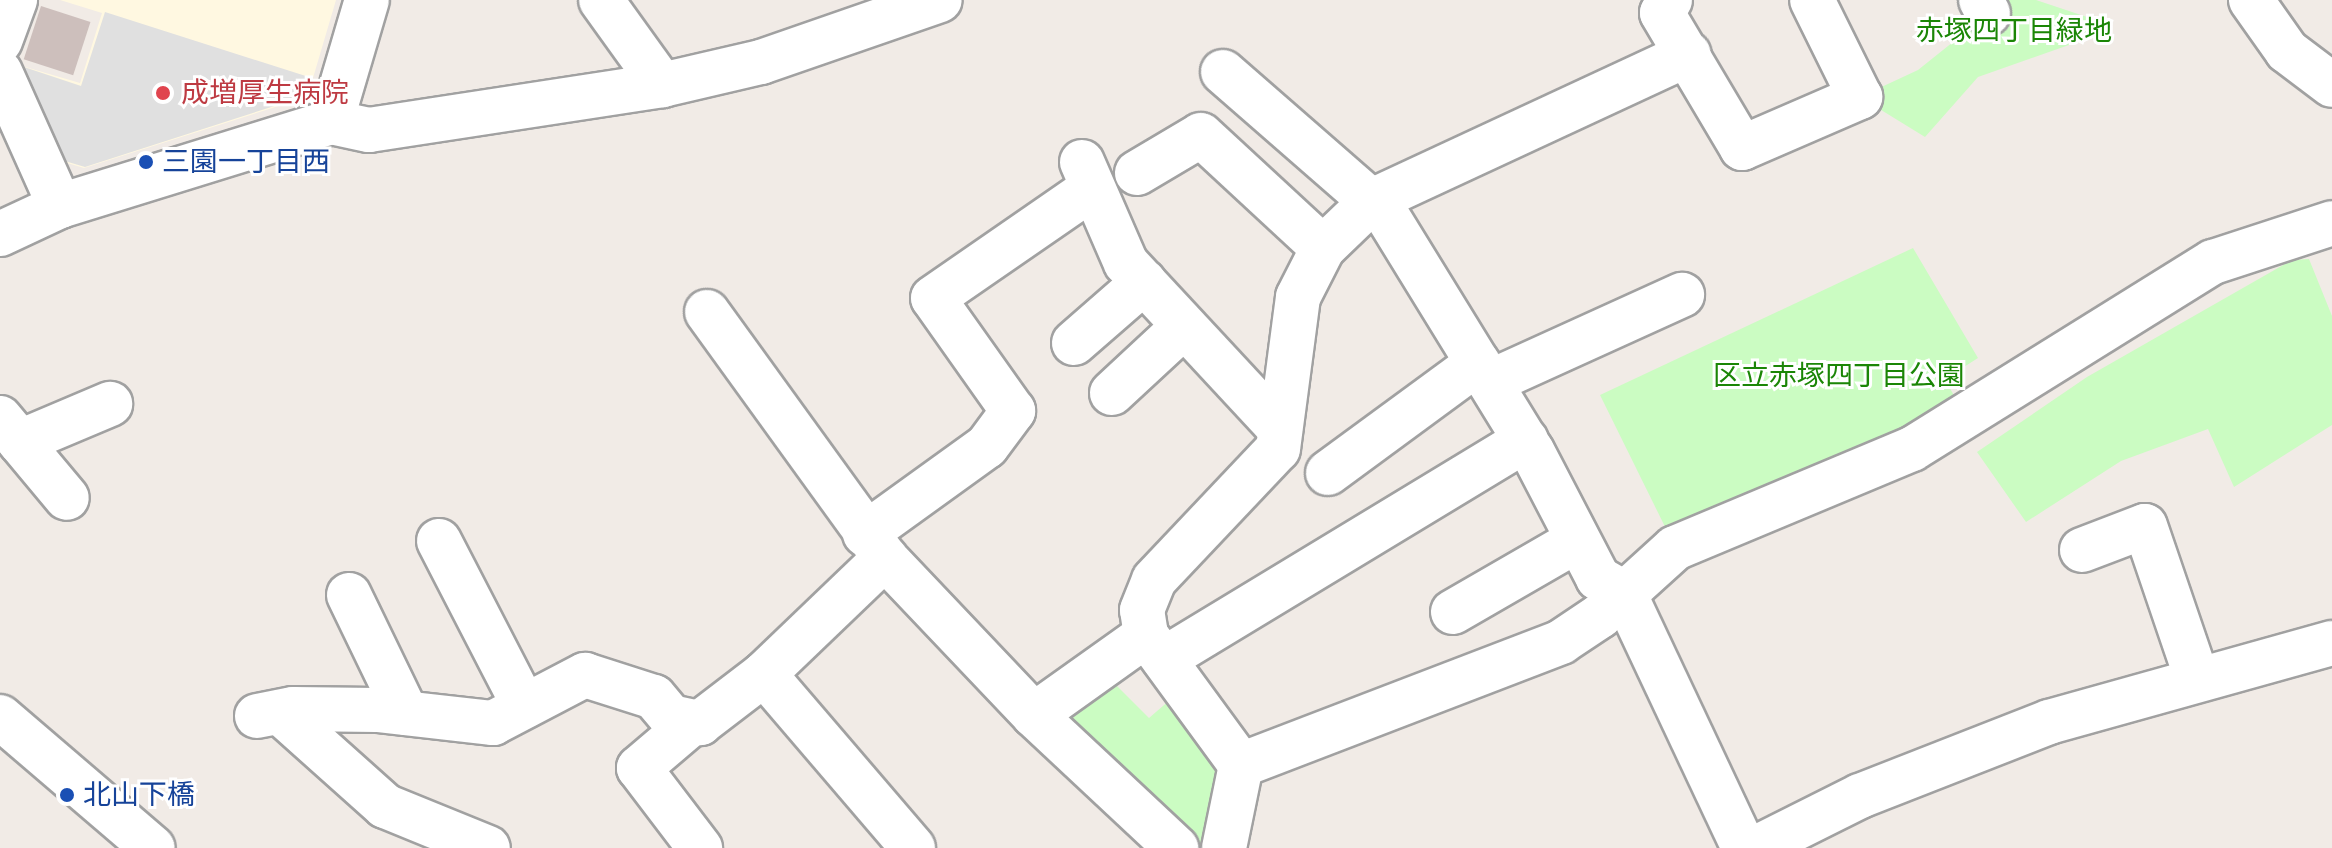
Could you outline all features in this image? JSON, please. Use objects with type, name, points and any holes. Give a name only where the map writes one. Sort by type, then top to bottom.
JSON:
[{"type":"street","points":[[0,41],[15,0]]},
{"type":"street","points":[[331,122],[367,0]]},
{"type":"street","points":[[601,0],[662,85]]},
{"type":"street","points":[[0,234],[60,206],[331,122],[369,130],[662,85],[761,62],[940,0]]},
{"type":"street","points":[[1670,0],[1662,13],[1742,148],[1860,97],[1812,0]]},
{"type":"street","points":[[2251,0],[2287,51],[2332,85]]},
{"type":"street","points":[[1224,848],[1241,765],[1155,647],[1142,610],[1154,580],[1278,449],[1298,297],[1323,248],[1372,201],[1688,54]]},
{"type":"street","points":[[0,72],[60,206]]},
{"type":"street","points":[[1223,72],[1386,214],[1526,440],[1598,578],[1624,593],[1744,848]]},
{"type":"street","points":[[1137,173],[1201,135],[1323,248]]},
{"type":"street","points":[[488,848],[385,806],[268,714],[406,713],[493,723],[585,675],[654,697],[671,717],[700,723],[764,674],[875,546],[987,446],[1013,411],[933,298],[1086,175],[1126,263],[1280,429]]},
{"type":"street","points":[[1241,765],[1561,642],[1675,548],[1912,449],[2213,262],[2332,223]]},
{"type":"street","points":[[1074,343],[1144,282]]},
{"type":"street","points":[[1328,473],[1484,373],[1682,295]]},
{"type":"street","points":[[707,312],[875,546],[1034,715],[1176,848]]},
{"type":"street","points":[[1112,393],[1184,326]]},
{"type":"street","points":[[67,498],[10,430],[110,404]]},
{"type":"street","points":[[1034,715],[1526,440]]},
{"type":"street","points":[[2082,550],[2145,526],[2197,679]]},
{"type":"street","points":[[439,541],[524,706]]},
{"type":"street","points":[[1453,612],[1576,541]]},
{"type":"street","points":[[349,595],[406,713]]},
{"type":"street","points":[[1756,848],[1860,796],[2049,722],[2332,643]]},
{"type":"street","points":[[764,674],[913,848]]},
{"type":"street","points":[[0,717],[153,848]]},
{"type":"street","points":[[693,722],[639,768],[700,848]]},
{"type":"shaded area","name":"成増厚生病院","points":[[60,0],[336,0],[313,78],[288,103],[84,168],[57,160],[15,64],[80,83],[102,13]]},
{"type":"shaded area","name":"成増厚生病院","points":[[105,12],[312,78],[287,102],[85,167],[58,159],[18,65],[81,86]]},
{"type":"green space","name":"赤塚四丁目緑地","points":[[1981,0],[2036,0],[2093,19],[2086,39],[1978,77],[1925,137],[1860,97],[1918,70],[1988,14]]},
{"type":"green space","name":"区立赤塚四丁目公園","points":[[1913,248],[1978,358],[1945,379],[1959,405],[1674,545],[1600,395]]},
{"type":"green space","points":[[2309,259],[2332,316],[2332,425],[2234,487],[2208,429],[2121,461],[2026,522],[1977,452],[2087,377],[2292,260]]},
{"type":"green space","points":[[1104,673],[1149,718],[1178,693],[1232,763],[1214,848],[1186,848],[1042,715]]},
{"type":"building","points":[[41,6],[90,22],[73,75],[24,59]]},
{"type":"place","name":"成増厚生病院","points":[[163,93]]},
{"type":"place","name":"三園一丁目西","points":[[146,162]]},
{"type":"place","name":"北山下橋","points":[[67,795]]}]
